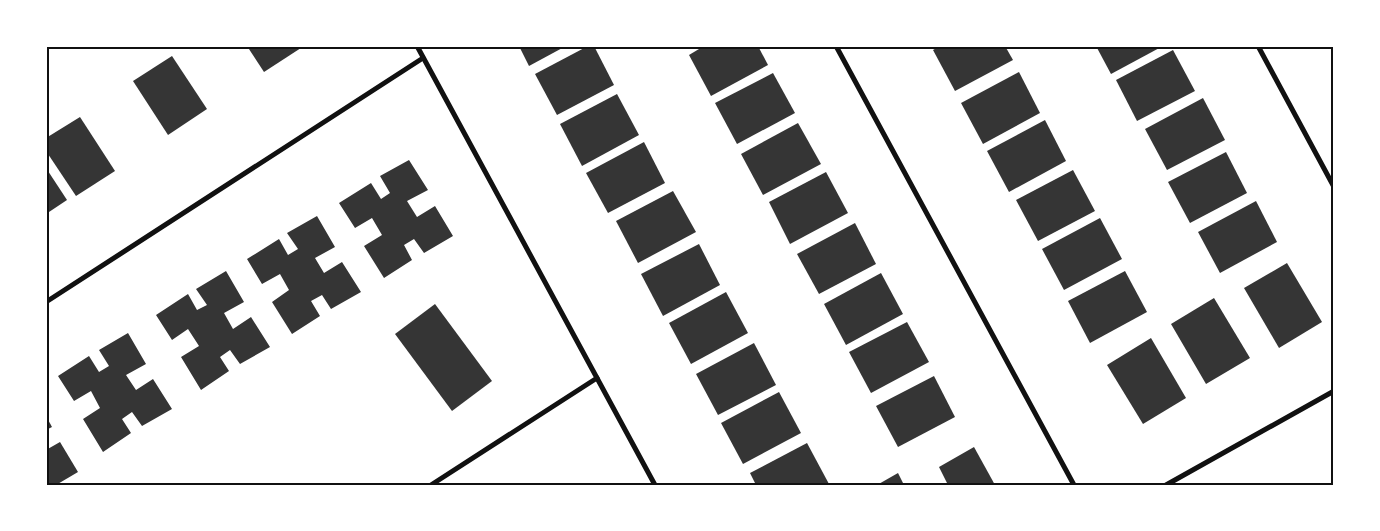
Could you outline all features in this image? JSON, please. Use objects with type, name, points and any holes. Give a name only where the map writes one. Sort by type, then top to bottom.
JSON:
[{"type":"street","points":[[417,46],[655,485]]},
{"type":"street","points":[[836,46],[1074,485]]},
{"type":"street","points":[[1258,46],[1334,186]]},
{"type":"street","points":[[46,302],[423,58]]},
{"type":"street","points":[[431,485],[597,378]]},
{"type":"street","points":[[1166,485],[1334,391]]},
{"type":"building","points":[[247,46],[304,46],[264,72]]},
{"type":"building","points":[[519,46],[566,46],[529,66]]},
{"type":"building","points":[[588,46],[594,46],[614,85],[557,115],[535,74]]},
{"type":"building","points":[[704,46],[758,46],[768,65],[711,96],[689,55]]},
{"type":"building","points":[[940,46],[1005,46],[1013,60],[955,91],[933,50]]},
{"type":"building","points":[[1096,46],[1163,46],[1111,74]]},
{"type":"building","points":[[1173,50],[1195,91],[1137,121],[1116,80]]},
{"type":"building","points":[[172,56],[207,109],[168,135],[133,81]]},
{"type":"building","points":[[1019,72],[1040,113],[983,144],[961,103]]},
{"type":"building","points":[[773,73],[795,113],[737,144],[715,103]]},
{"type":"building","points":[[617,94],[639,135],[582,166],[560,124]]},
{"type":"building","points":[[1203,98],[1225,140],[1167,170],[1145,129]]},
{"type":"building","points":[[80,117],[115,171],[76,196],[46,151],[46,138]]},
{"type":"building","points":[[1045,120],[1066,161],[1009,192],[987,151]]},
{"type":"building","points":[[798,123],[821,164],[763,195],[741,154]]},
{"type":"building","points":[[644,142],[665,183],[608,213],[586,173]]},
{"type":"building","points":[[1226,152],[1247,193],[1190,223],[1168,182]]},
{"type":"building","points":[[409,160],[428,190],[407,201],[417,217],[435,206],[453,236],[424,253],[414,239],[404,245],[412,260],[384,278],[364,246],[382,235],[372,218],[355,228],[339,203],[371,183],[381,199],[390,193],[380,176]]},
{"type":"building","points":[[46,168],[67,200],[46,214]]},
{"type":"building","points":[[1073,170],[1095,211],[1038,241],[1016,200]]},
{"type":"building","points":[[826,172],[848,213],[790,244],[769,202]]},
{"type":"building","points":[[673,191],[696,232],[638,263],[616,221]]},
{"type":"building","points":[[1256,201],[1277,242],[1220,273],[1198,232]]},
{"type":"building","points":[[317,216],[335,247],[315,258],[324,273],[342,262],[361,292],[331,309],[322,295],[311,301],[320,316],[292,334],[272,302],[289,290],[280,274],[262,284],[247,259],[279,239],[288,255],[298,249],[287,233]]},
{"type":"building","points":[[1100,218],[1122,259],[1064,290],[1042,249]]},
{"type":"building","points":[[855,223],[876,264],[819,294],[797,254]]},
{"type":"building","points":[[699,244],[720,285],[663,316],[641,274]]},
{"type":"building","points":[[1287,263],[1322,322],[1279,348],[1244,288]]},
{"type":"building","points":[[226,271],[244,302],[224,313],[233,329],[251,317],[270,347],[240,364],[230,350],[220,357],[229,371],[201,390],[181,357],[199,346],[188,329],[172,340],[156,315],[188,294],[197,310],[207,305],[196,289]]},
{"type":"building","points":[[1125,271],[1147,312],[1090,343],[1068,301]]},
{"type":"building","points":[[881,273],[903,314],[846,345],[824,304]]},
{"type":"building","points":[[726,292],[748,333],[691,364],[669,323]]},
{"type":"building","points":[[1214,298],[1250,358],[1206,384],[1171,324]]},
{"type":"building","points":[[435,304],[492,381],[452,411],[395,334]]},
{"type":"building","points":[[907,322],[929,362],[871,393],[849,352]]},
{"type":"building","points":[[128,333],[146,364],[126,375],[136,390],[153,379],[172,409],[142,426],[132,412],[122,419],[131,433],[103,452],[83,419],[100,408],[91,391],[74,401],[58,376],[89,356],[99,372],[109,366],[99,350]]},
{"type":"building","points":[[1151,338],[1186,398],[1143,424],[1107,365]]},
{"type":"building","points":[[754,343],[776,385],[718,415],[696,374]]},
{"type":"building","points":[[934,376],[955,417],[898,447],[876,406]]},
{"type":"building","points":[[779,392],[801,433],[743,464],[721,423]]},
{"type":"building","points":[[46,416],[52,427],[46,430]]},
{"type":"building","points":[[60,442],[78,472],[56,485],[46,485],[46,450]]},
{"type":"building","points":[[807,443],[829,484],[756,485],[750,473]]},
{"type":"building","points":[[974,447],[995,485],[948,485],[939,467]]},
{"type":"building","points":[[898,473],[904,485],[877,485]]}]
